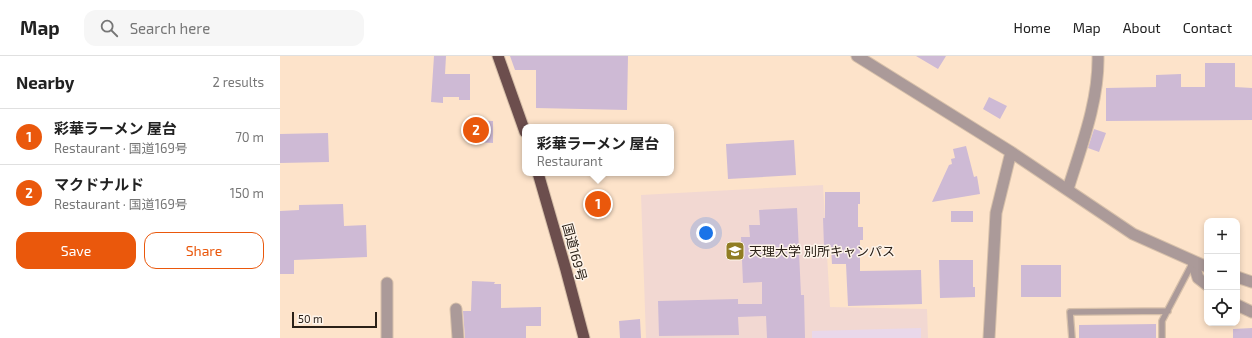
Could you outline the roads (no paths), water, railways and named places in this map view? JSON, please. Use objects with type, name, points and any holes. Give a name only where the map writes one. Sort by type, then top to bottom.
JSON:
[{"type":"highway","points":[[498,56],[522,124]]},
{"type":"highway","name":"国道169号","points":[[539,176],[584,338]]},
{"type":"street","points":[[857,56],[1011,152],[1133,234],[1204,266]]},
{"type":"street","points":[[1068,189],[1090,114],[1098,70],[1098,56]]},
{"type":"street","points":[[989,338],[996,213],[1011,152]]},
{"type":"street","points":[[1193,262],[1198,278],[1204,283]]},
{"type":"street","points":[[1240,278],[1252,282]]},
{"type":"street","points":[[387,283],[387,338]]},
{"type":"street","points":[[1240,306],[1252,312]]},
{"type":"street","points":[[456,309],[458,338]]},
{"type":"lane","points":[[1162,338],[1162,321],[1193,262]]},
{"type":"lane","points":[[1072,338],[1070,312],[1168,311]]},
{"type":"place","name":"マクドナルド","points":[[476,130]]},
{"type":"place","name":"彩華ラーメン 屋台","points":[[598,204]]},
{"type":"place","name":"天理大学 別所キャンパス","points":[[735,251]]}]
